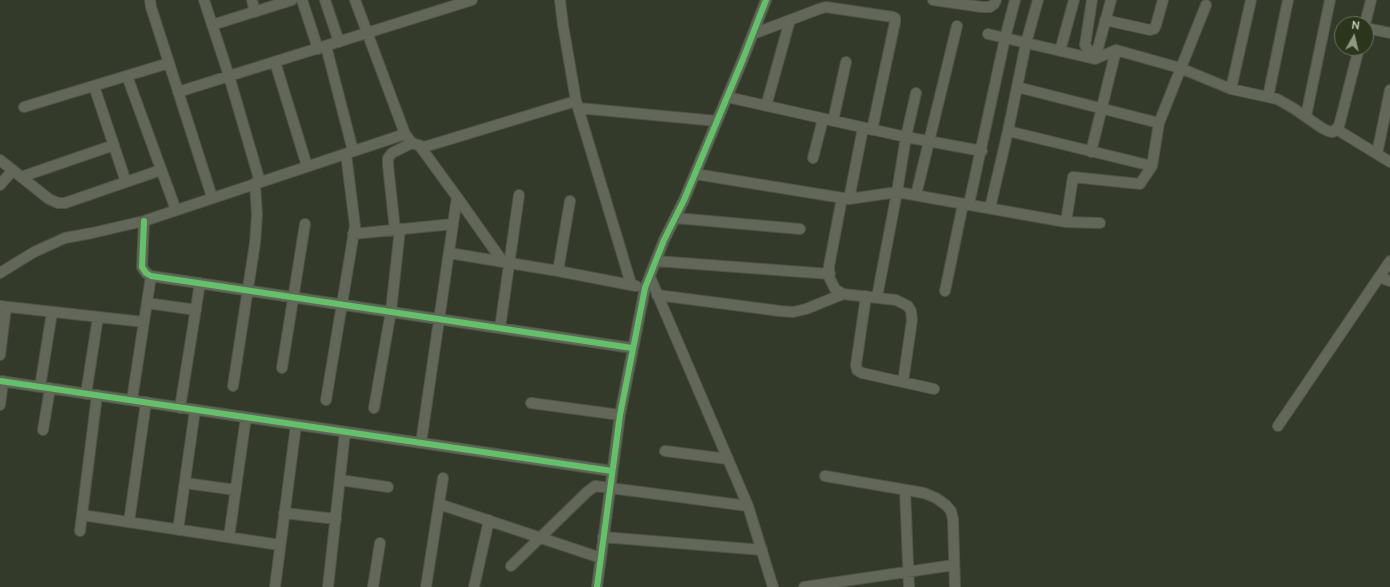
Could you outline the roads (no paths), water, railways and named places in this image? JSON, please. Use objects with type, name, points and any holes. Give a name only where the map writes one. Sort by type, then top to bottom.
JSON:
[{"type":"street","points":[[150,0],[212,198]]},
{"type":"street","points":[[204,0],[229,76],[258,182],[254,243],[233,386]]},
{"type":"street","points":[[252,0],[256,12]]},
{"type":"street","points":[[212,25],[292,0]]},
{"type":"street","points":[[302,0],[322,48],[349,153],[355,226],[326,400]]},
{"type":"street","points":[[325,0],[339,42]]},
{"type":"street","points":[[355,0],[405,134],[416,144],[458,196],[505,262]]},
{"type":"street","points":[[178,92],[472,0]]},
{"type":"street","points":[[560,0],[564,32],[577,104],[630,284]]},
{"type":"street","points":[[597,587],[620,415],[645,288],[695,174],[766,0]]},
{"type":"street","points":[[933,0],[982,7],[990,7],[996,0]]},
{"type":"street","points":[[945,291],[966,204],[982,151],[1005,38],[1015,0]]},
{"type":"street","points":[[990,208],[1026,43],[1038,0]]},
{"type":"street","points":[[1060,51],[1074,0]]},
{"type":"street","points":[[1092,0],[1085,45],[1095,58]]},
{"type":"street","points":[[1095,58],[1111,0]]},
{"type":"street","points":[[1106,20],[1150,30],[1154,29],[1163,0]]},
{"type":"street","points":[[1231,89],[1250,0]]},
{"type":"street","points":[[1268,97],[1288,0]]},
{"type":"street","points":[[1306,116],[1330,0]]},
{"type":"street","points":[[1367,16],[1371,0]]},
{"type":"street","points":[[1066,222],[1073,177],[1140,184],[1152,166],[1159,123],[1206,5]]},
{"type":"street","points":[[753,34],[826,7],[893,16],[895,18],[894,29],[868,129],[846,199],[830,266],[829,277],[835,290],[843,294],[896,300],[908,306],[911,311],[912,320],[903,382]]},
{"type":"street","points":[[766,106],[790,20]]},
{"type":"street","points":[[916,195],[957,26]]},
{"type":"street","points":[[1374,30],[1390,33]]},
{"type":"street","points":[[988,34],[1095,58],[1116,50],[1180,68],[1231,89],[1277,99],[1306,116],[1328,132],[1333,132],[1339,126],[1357,56]]},
{"type":"street","points":[[1092,152],[1101,108],[1116,50]]},
{"type":"street","points":[[274,62],[307,166]]},
{"type":"street","points":[[813,158],[828,120],[846,62]]},
{"type":"street","points":[[24,107],[169,63]]},
{"type":"street","points":[[127,76],[176,210]]},
{"type":"street","points":[[94,86],[126,182]]},
{"type":"street","points":[[1017,87],[1159,123]]},
{"type":"street","points":[[1377,154],[1390,90]]},
{"type":"street","points":[[877,297],[906,137],[916,93]]},
{"type":"street","points":[[727,97],[868,129],[982,151]]},
{"type":"street","points":[[374,408],[391,311],[398,230],[388,165],[388,158],[392,153],[416,144],[424,146],[577,104],[717,121]]},
{"type":"street","points":[[1336,130],[1390,162]]},
{"type":"street","points":[[1008,131],[1152,166]]},
{"type":"street","points":[[0,273],[34,252],[65,238],[144,220],[405,134]]},
{"type":"street","points":[[0,184],[17,174],[114,144]]},
{"type":"street","points":[[0,160],[49,199],[58,203],[66,203],[161,170]]},
{"type":"street","points":[[695,174],[846,199],[897,192],[1066,222],[1100,223]]},
{"type":"street","points":[[500,328],[505,262],[519,195]]},
{"type":"street","points":[[422,444],[458,196]]},
{"type":"street","points":[[558,271],[570,201]]},
{"type":"street","points":[[675,218],[800,229]]},
{"type":"street","points":[[144,220],[142,267],[146,273],[151,276],[440,318],[632,348]]},
{"type":"street","points":[[282,368],[305,224]]},
{"type":"street","points":[[354,234],[453,224]]},
{"type":"street","points":[[449,253],[558,271],[645,288]]},
{"type":"street","points":[[656,261],[830,274]]},
{"type":"street","points":[[1278,426],[1390,261]]},
{"type":"street","points":[[132,400],[151,276]]},
{"type":"street","points":[[650,277],[748,506],[773,587]]},
{"type":"street","points":[[1379,277],[1390,281]]},
{"type":"street","points":[[180,408],[200,283]]},
{"type":"street","points":[[657,295],[793,312],[806,309],[843,294]]},
{"type":"street","points":[[866,296],[856,365],[857,370],[862,373],[934,390]]},
{"type":"street","points":[[147,303],[196,310]]},
{"type":"street","points":[[0,355],[3,306],[144,322]]},
{"type":"street","points":[[43,430],[45,387],[52,312]]},
{"type":"street","points":[[86,394],[98,317]]},
{"type":"street","points":[[0,405],[2,381],[612,471]]},
{"type":"street","points":[[80,530],[97,395]]},
{"type":"street","points":[[129,522],[146,402]]},
{"type":"street","points":[[531,403],[620,415]]},
{"type":"street","points":[[178,530],[195,410]]},
{"type":"street","points":[[229,537],[246,417]]},
{"type":"street","points":[[275,587],[296,425]]},
{"type":"street","points":[[328,587],[345,432]]},
{"type":"street","points":[[665,451],[728,459]]},
{"type":"street","points":[[825,476],[924,493],[936,498],[946,505],[951,511],[953,519],[956,587]]},
{"type":"street","points":[[426,587],[443,478]]},
{"type":"street","points":[[340,480],[388,487]]},
{"type":"street","points":[[185,483],[236,490]]},
{"type":"street","points":[[511,566],[595,486],[748,506]]},
{"type":"street","points":[[905,490],[909,587]]},
{"type":"street","points":[[439,504],[601,558]]},
{"type":"street","points":[[284,513],[336,519]]},
{"type":"street","points":[[82,515],[280,545]]},
{"type":"street","points":[[474,587],[489,520]]},
{"type":"street","points":[[603,537],[762,550]]},
{"type":"street","points":[[373,587],[380,544]]},
{"type":"street","points":[[804,587],[954,565]]}]
